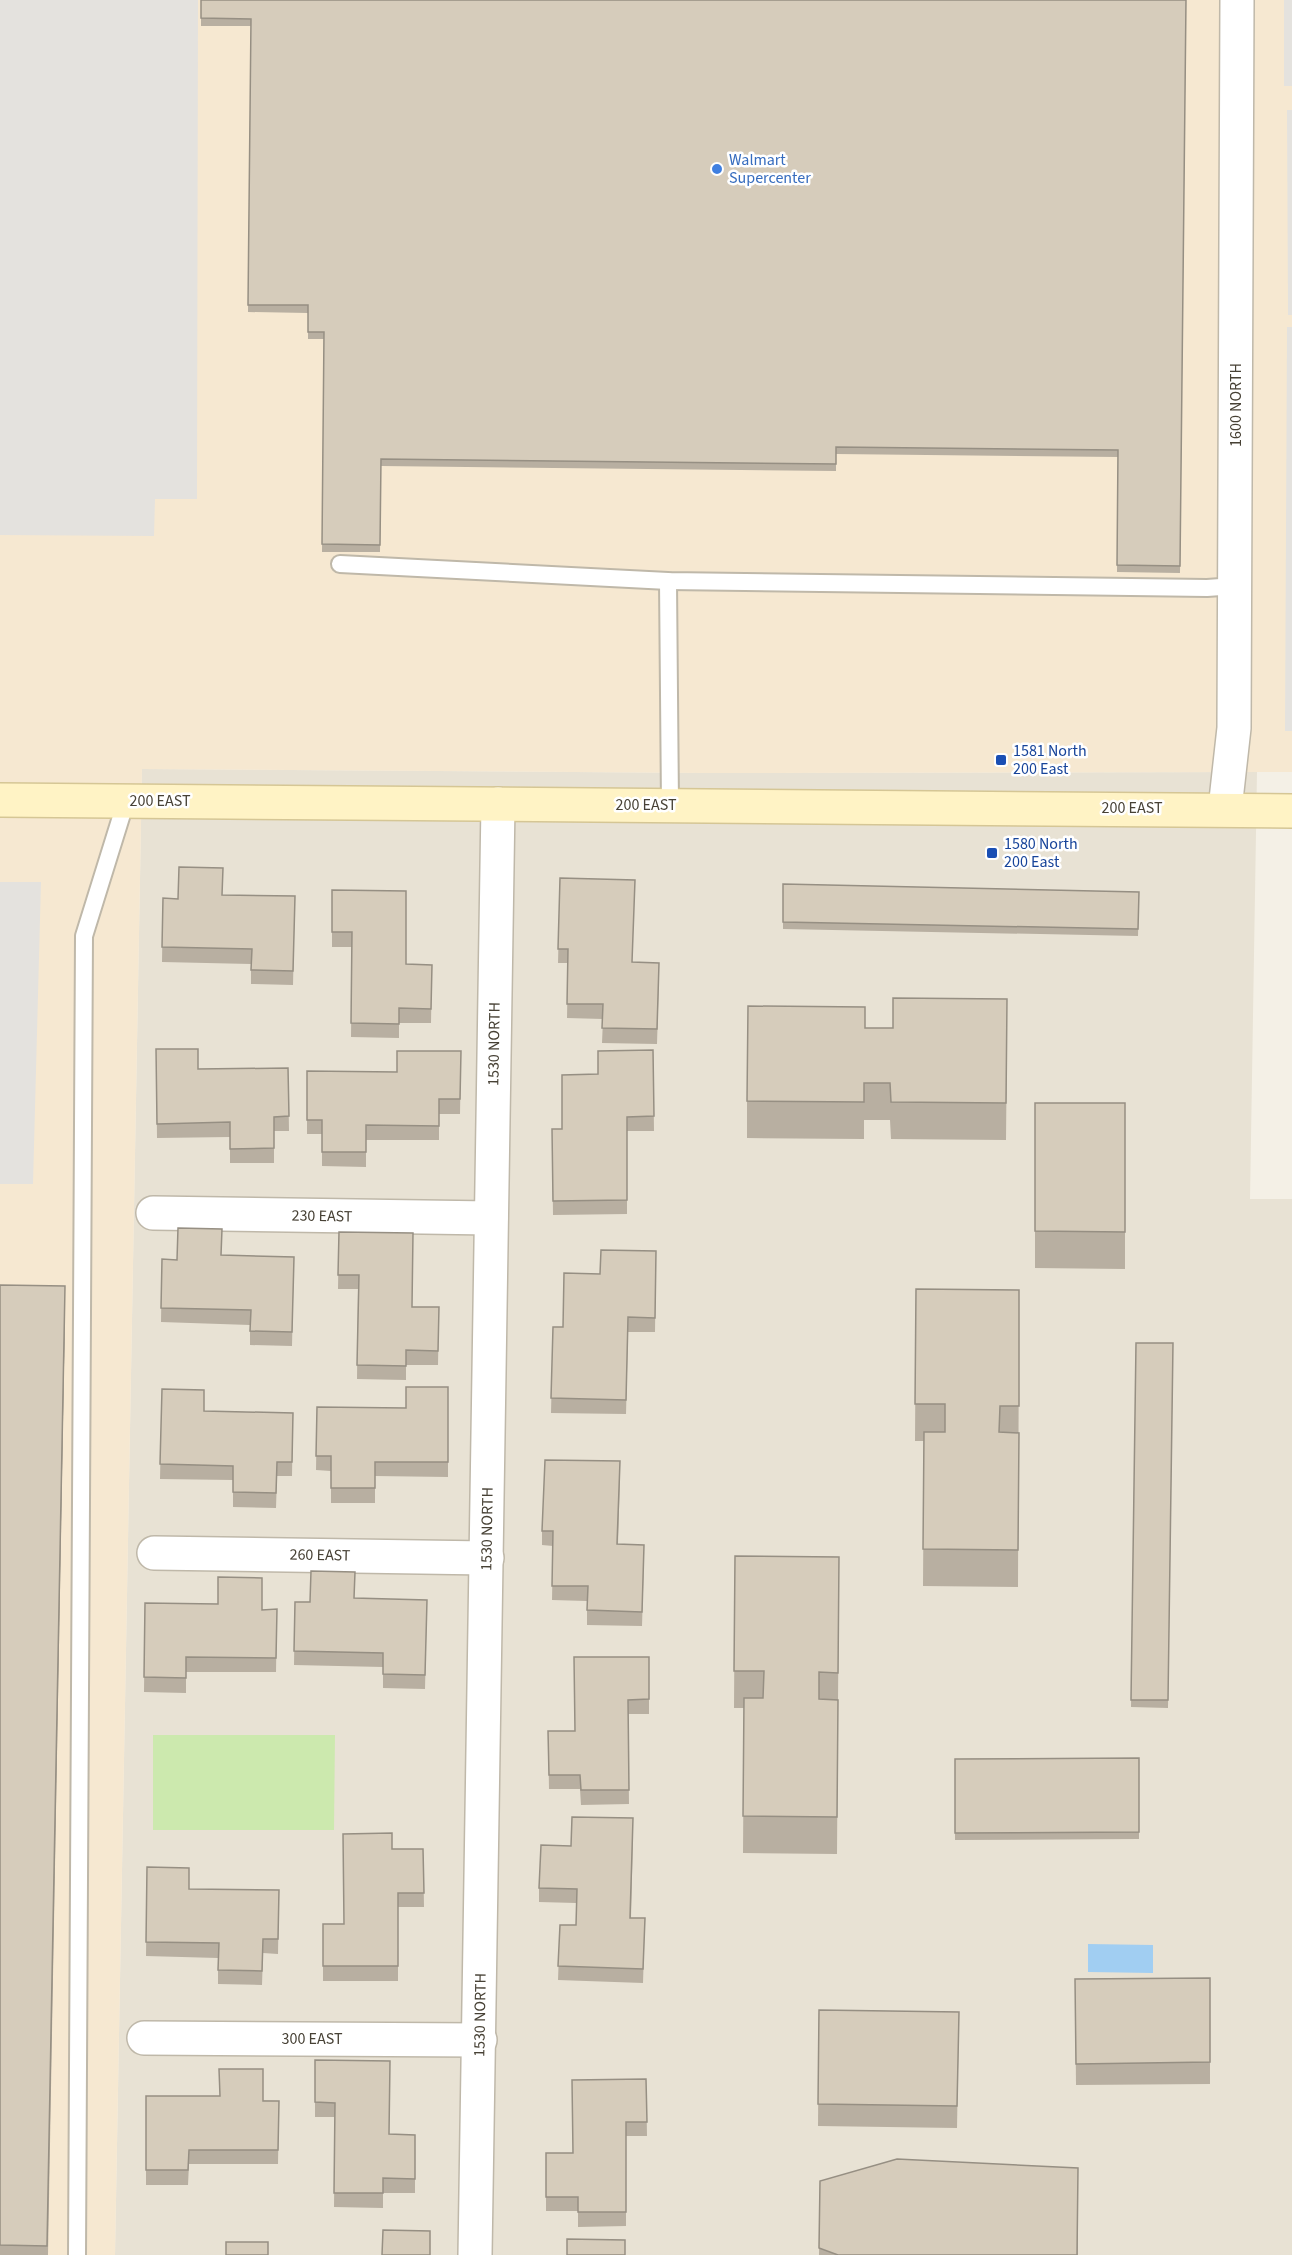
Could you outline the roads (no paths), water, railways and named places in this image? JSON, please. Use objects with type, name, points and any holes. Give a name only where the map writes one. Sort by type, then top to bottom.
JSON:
[{"type":"main road","name":"200 EAST","points":[[0,800],[1292,811]]},
{"type":"street","name":"1600 NORTH","points":[[1225,809],[1234,728],[1237,0]]},
{"type":"street","name":"1530 NORTH","points":[[475,2255],[498,804]]},
{"type":"street","name":"230 EAST","points":[[153,1214],[491,1218]]},
{"type":"street","name":"260 EAST","points":[[154,1552],[487,1558]]},
{"type":"street","name":"300 EAST","points":[[144,2038],[480,2040]]},
{"type":"lane","points":[[340,564],[668,581],[1207,588],[1235,586]]},
{"type":"lane","points":[[668,581],[670,805]]},
{"type":"lane","points":[[76,2255],[84,936],[126,801]]},
{"type":"water","points":[[1088,1944],[1153,1945],[1153,1973],[1088,1972]]},
{"type":"place","name":"Walmart Supercenter","points":[[717,169]]},
{"type":"place","name":"1581 North 200 East","points":[[1001,760]]},
{"type":"place","name":"1580 North 200 East","points":[[992,853]]}]
